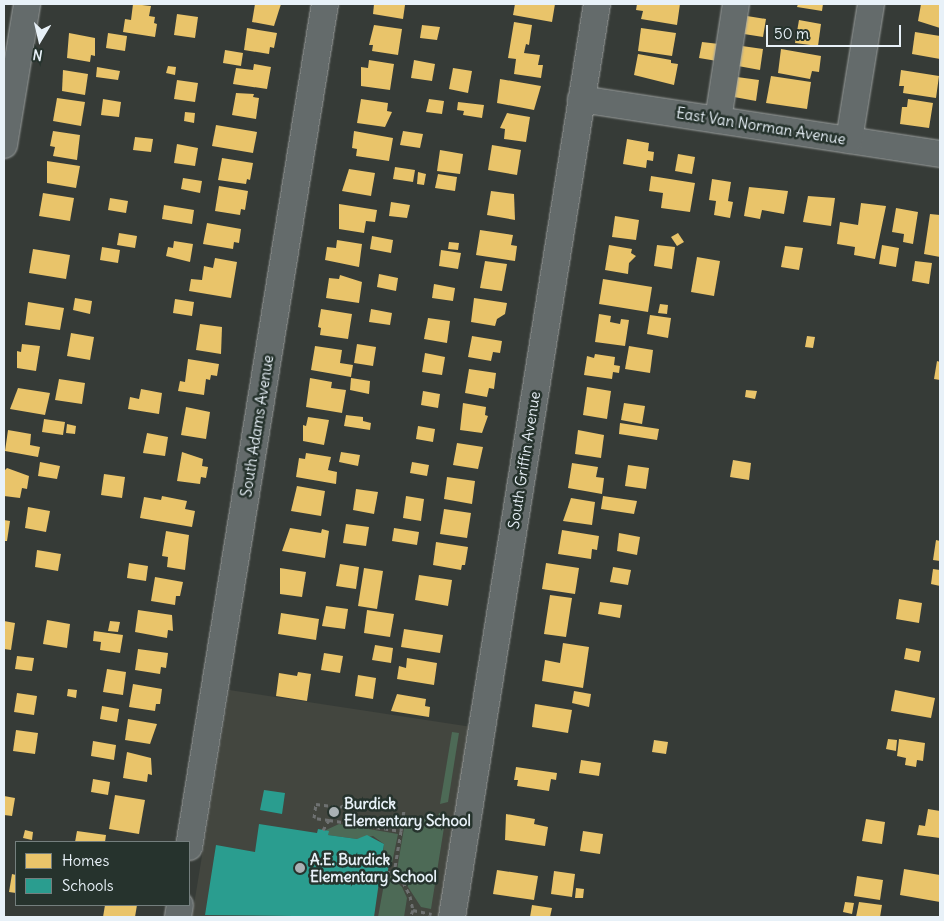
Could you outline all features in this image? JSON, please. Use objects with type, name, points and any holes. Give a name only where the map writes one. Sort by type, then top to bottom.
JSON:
[{"type":"street","points":[[4,145],[27,4]]},
{"type":"street","name":"South Adams Avenue","points":[[190,841],[325,4]]},
{"type":"street","name":"South Griffin Avenue","points":[[442,915],[597,4]]},
{"type":"street","points":[[718,120],[736,4]]},
{"type":"street","points":[[849,140],[871,4]]},
{"type":"street","name":"East Van Norman Avenue","points":[[581,99],[940,154]]},
{"type":"path","points":[[353,801],[340,807],[316,804],[314,818],[401,831]]},
{"type":"path","points":[[394,873],[404,809]]},
{"type":"path","points":[[323,830],[329,820]]},
{"type":"path","points":[[388,872],[394,873],[403,882],[413,910],[410,917]]},
{"type":"path","points":[[413,910],[442,915]]},
{"type":"shaded area","name":"Burdick Elementary School","points":[[229,690],[472,727],[442,917],[192,917]]},
{"type":"green space","points":[[452,732],[459,733],[448,802],[440,804]]},
{"type":"green space","points":[[439,813],[446,815],[431,909],[421,907],[397,870],[406,816],[437,821]]},
{"type":"green space","points":[[339,824],[398,834],[392,863],[382,861],[384,844],[373,836],[357,839],[328,835],[326,830]]},
{"type":"green space","points":[[380,875],[390,876],[402,887],[407,898],[404,917],[378,917],[384,884],[379,883]]},
{"type":"building: Homes","points":[[133,4],[151,6],[149,16],[155,17],[154,23],[157,24],[155,37],[123,32],[125,19],[131,20]]},
{"type":"building: Homes","points":[[255,4],[281,4],[274,26],[252,22]]},
{"type":"building: Homes","points":[[374,4],[405,5],[403,19],[373,14]]},
{"type":"building: Homes","points":[[515,4],[555,4],[552,22],[513,15]]},
{"type":"building: Homes","points":[[637,4],[680,4],[677,25],[641,19],[643,11],[636,10]]},
{"type":"building: Homes","points":[[798,4],[823,4],[822,11],[797,7]]},
{"type":"building: Homes","points":[[921,4],[940,4],[940,28],[918,21]]},
{"type":"building: Homes","points":[[177,14],[198,17],[195,38],[174,35]]},
{"type":"building: Homes","points":[[747,16],[766,19],[763,37],[744,34]]},
{"type":"building: Homes","points":[[799,20],[821,24],[818,46],[795,43]]},
{"type":"building: Homes","points":[[514,22],[532,25],[529,45],[526,44],[524,53],[540,55],[538,65],[543,65],[541,78],[514,74],[516,59],[508,58]]},
{"type":"building: Homes","points":[[374,25],[402,29],[398,55],[372,51],[373,45],[369,45]]},
{"type":"building: Homes","points":[[422,25],[440,27],[437,40],[420,38]]},
{"type":"building: Homes","points":[[247,28],[277,33],[274,48],[270,47],[269,54],[244,50]]},
{"type":"building: Homes","points":[[641,28],[676,33],[672,56],[638,51]]},
{"type":"building: Homes","points":[[915,32],[940,36],[940,59],[912,54]]},
{"type":"building: Homes","points":[[69,33],[95,38],[95,56],[91,55],[90,62],[67,58]]},
{"type":"building: Homes","points":[[108,33],[127,36],[125,51],[106,48]]},
{"type":"building: Homes","points":[[702,42],[719,44],[717,61],[699,58]]},
{"type":"building: Homes","points":[[742,46],[763,49],[760,70],[738,66]]},
{"type":"building: Homes","points":[[781,49],[821,56],[819,72],[812,71],[810,79],[778,73]]},
{"type":"building: Homes","points":[[225,50],[243,53],[241,66],[223,63]]},
{"type":"building: Homes","points":[[638,54],[671,60],[671,63],[678,64],[674,85],[634,75]]},
{"type":"building: Homes","points":[[369,60],[394,64],[390,90],[361,86],[361,67],[368,68]]},
{"type":"building: Homes","points":[[414,60],[435,64],[432,81],[411,78]]},
{"type":"building: Homes","points":[[254,64],[271,67],[267,89],[233,84],[236,68],[253,70]]},
{"type":"building: Homes","points":[[168,66],[176,67],[175,75],[166,73]]},
{"type":"building: Homes","points":[[97,67],[120,71],[118,80],[96,77]]},
{"type":"building: Homes","points":[[453,68],[472,71],[468,93],[449,89]]},
{"type":"building: Homes","points":[[63,70],[88,74],[85,95],[62,91]]},
{"type":"building: Homes","points":[[901,70],[939,76],[936,98],[903,93],[904,86],[899,86]]},
{"type":"building: Homes","points":[[771,76],[811,82],[807,109],[766,103]]},
{"type":"building: Homes","points":[[737,77],[759,80],[756,101],[734,97]]},
{"type":"building: Homes","points":[[500,79],[541,86],[534,110],[497,103]]},
{"type":"building: Homes","points":[[177,80],[198,83],[195,102],[174,99]]},
{"type":"building: Homes","points":[[236,93],[254,94],[253,97],[259,98],[256,119],[232,115]]},
{"type":"building: Homes","points":[[57,98],[85,102],[81,126],[53,121]]},
{"type":"building: Homes","points":[[103,99],[121,102],[119,117],[101,115]]},
{"type":"building: Homes","points":[[361,99],[388,103],[387,111],[392,112],[385,127],[357,123]]},
{"type":"building: Homes","points":[[429,99],[444,101],[442,114],[426,112]]},
{"type":"building: Homes","points":[[908,99],[933,103],[929,128],[900,124],[902,107],[907,107]]},
{"type":"building: Homes","points":[[458,102],[484,105],[482,118],[463,115],[464,111],[457,110]]},
{"type":"building: Homes","points":[[185,112],[195,113],[194,123],[184,121]]},
{"type":"building: Homes","points":[[507,113],[530,117],[526,142],[504,139],[505,129],[500,128]]},
{"type":"building: Homes","points":[[216,125],[257,132],[253,153],[212,146]]},
{"type":"building: Homes","points":[[53,131],[80,135],[77,160],[53,156],[55,147],[50,146]]},
{"type":"building: Homes","points":[[354,131],[393,138],[389,161],[356,156],[357,149],[352,148]]},
{"type":"building: Homes","points":[[403,131],[423,134],[420,148],[400,145]]},
{"type":"building: Homes","points":[[135,137],[153,139],[151,152],[133,150]]},
{"type":"building: Homes","points":[[627,139],[649,143],[648,151],[654,152],[653,161],[647,160],[646,168],[623,164]]},
{"type":"building: Homes","points":[[177,144],[198,148],[195,166],[174,163]]},
{"type":"building: Homes","points":[[492,145],[521,150],[517,175],[488,170]]},
{"type":"building: Homes","points":[[440,150],[463,154],[460,174],[437,171]]},
{"type":"building: Homes","points":[[678,154],[695,157],[692,174],[675,171]]},
{"type":"building: Homes","points":[[222,158],[253,163],[250,180],[247,179],[246,184],[218,180]]},
{"type":"building: Homes","points":[[47,161],[80,166],[76,188],[47,183]]},
{"type":"building: Homes","points":[[395,167],[415,170],[413,182],[393,179]]},
{"type":"building: Homes","points":[[349,169],[375,173],[371,196],[342,191]]},
{"type":"building: Homes","points":[[418,172],[426,174],[424,185],[417,184]]},
{"type":"building: Homes","points":[[438,174],[457,177],[455,191],[435,188]]},
{"type":"building: Homes","points":[[651,176],[695,183],[690,212],[661,208],[663,193],[649,191]]},
{"type":"building: Homes","points":[[183,178],[202,181],[200,193],[181,189]]},
{"type":"building: Homes","points":[[712,179],[731,182],[728,201],[733,202],[730,218],[714,215],[716,201],[709,200]]},
{"type":"building: Homes","points":[[219,186],[248,191],[245,210],[241,209],[240,215],[215,211]]},
{"type":"building: Homes","points":[[749,187],[788,191],[784,214],[762,210],[760,219],[744,216]]},
{"type":"building: Homes","points":[[491,191],[514,194],[515,220],[487,215]]},
{"type":"building: Homes","points":[[43,193],[74,198],[70,221],[39,216]]},
{"type":"building: Homes","points":[[808,196],[835,198],[831,226],[803,222]]},
{"type":"building: Homes","points":[[110,198],[128,201],[126,213],[108,210]]},
{"type":"building: Homes","points":[[391,202],[410,205],[407,218],[389,216]]},
{"type":"building: Homes","points":[[861,203],[886,206],[875,259],[854,255],[855,247],[837,244],[840,222],[858,225]]},
{"type":"building: Homes","points":[[339,204],[377,210],[375,222],[366,221],[364,233],[339,229]]},
{"type":"building: Homes","points":[[164,205],[194,210],[192,224],[162,219]]},
{"type":"building: Homes","points":[[896,208],[918,212],[913,244],[903,242],[904,234],[892,232]]},
{"type":"building: Homes","points":[[930,214],[940,215],[940,257],[924,254]]},
{"type":"building: Homes","points":[[615,216],[639,220],[636,240],[612,237]]},
{"type":"building: Homes","points":[[207,223],[241,229],[239,243],[234,242],[233,249],[203,244]]},
{"type":"building: Homes","points":[[480,230],[513,235],[511,245],[517,246],[515,261],[476,255]]},
{"type":"building: Homes","points":[[119,233],[137,236],[135,248],[117,245]]},
{"type":"building: Homes","points":[[678,233],[684,242],[677,246],[671,237]]},
{"type":"building: Homes","points":[[372,236],[393,240],[391,253],[370,249]]},
{"type":"building: Homes","points":[[337,240],[362,244],[359,267],[325,260],[327,247],[336,248]]},
{"type":"building: Homes","points":[[174,241],[193,244],[190,262],[166,256],[168,247],[173,248]]},
{"type":"building: Homes","points":[[449,242],[459,243],[458,250],[448,249]]},
{"type":"building: Homes","points":[[609,245],[632,249],[631,253],[636,256],[629,263],[628,274],[605,270]]},
{"type":"building: Homes","points":[[657,245],[675,247],[672,269],[654,266]]},
{"type":"building: Homes","points":[[882,245],[899,248],[896,267],[879,264]]},
{"type":"building: Homes","points":[[785,246],[803,248],[799,270],[781,267]]},
{"type":"building: Homes","points":[[102,247],[120,250],[118,263],[100,260]]},
{"type":"building: Homes","points":[[33,249],[70,255],[66,279],[29,273]]},
{"type":"building: Homes","points":[[441,250],[461,253],[458,269],[439,266]]},
{"type":"building: Homes","points":[[697,257],[720,261],[714,296],[691,292]]},
{"type":"building: Homes","points":[[215,258],[237,262],[231,298],[189,291],[191,279],[202,280],[204,266],[213,268]]},
{"type":"building: Homes","points":[[485,261],[507,264],[502,291],[480,288]]},
{"type":"building: Homes","points":[[915,261],[932,263],[929,284],[912,281]]},
{"type":"building: Homes","points":[[379,274],[398,278],[396,291],[377,287]]},
{"type":"building: Homes","points":[[340,275],[362,282],[359,303],[326,298],[329,278],[339,279]]},
{"type":"building: Homes","points":[[603,279],[652,287],[648,312],[599,304]]},
{"type":"building: Homes","points":[[434,284],[455,288],[453,301],[432,298]]},
{"type":"building: Homes","points":[[75,298],[92,301],[90,314],[73,310]]},
{"type":"building: Homes","points":[[474,298],[507,303],[505,314],[497,319],[495,326],[471,322]]},
{"type":"building: Homes","points":[[175,299],[194,302],[192,316],[173,313]]},
{"type":"building: Homes","points":[[28,302],[64,308],[60,330],[25,325]]},
{"type":"building: Homes","points":[[660,304],[668,305],[667,314],[658,313]]},
{"type":"building: Homes","points":[[321,309],[352,314],[348,339],[320,335],[321,328],[318,327]]},
{"type":"building: Homes","points":[[371,309],[392,313],[390,325],[369,322]]},
{"type":"building: Homes","points":[[599,314],[611,316],[610,322],[620,324],[621,319],[629,320],[625,346],[595,342]]},
{"type":"building: Homes","points":[[650,315],[671,318],[668,338],[647,334]]},
{"type":"building: Homes","points":[[428,318],[450,321],[447,343],[424,339]]},
{"type":"building: Homes","points":[[200,324],[222,327],[221,354],[196,350]]},
{"type":"building: Homes","points":[[71,333],[94,337],[90,360],[67,356]]},
{"type":"building: Homes","points":[[472,336],[502,341],[500,353],[493,352],[491,361],[468,357]]},
{"type":"building: Homes","points":[[807,336],[815,337],[813,348],[805,347]]},
{"type":"building: Homes","points":[[22,344],[40,346],[36,371],[17,368],[17,351],[21,352]]},
{"type":"building: Homes","points":[[357,344],[376,347],[373,366],[354,363]]},
{"type":"building: Homes","points":[[315,346],[342,350],[340,363],[353,365],[351,377],[311,370]]},
{"type":"building: Homes","points":[[629,346],[653,350],[650,373],[625,369]]},
{"type":"building: Homes","points":[[425,353],[445,357],[442,375],[422,372]]},
{"type":"building: Homes","points":[[595,354],[615,357],[614,365],[620,366],[619,373],[613,372],[612,379],[584,375],[587,356],[594,358]]},
{"type":"building: Homes","points":[[188,359],[219,364],[217,376],[211,375],[210,380],[206,379],[204,395],[178,391],[180,381],[185,382]]},
{"type":"building: Homes","points":[[937,361],[940,362],[940,380],[934,379]]},
{"type":"building: Homes","points":[[469,369],[496,373],[494,389],[489,388],[487,397],[465,393]]},
{"type":"building: Homes","points":[[310,378],[332,382],[331,388],[346,390],[342,413],[306,407]]},
{"type":"building: Homes","points":[[351,378],[370,381],[369,394],[350,390]]},
{"type":"building: Homes","points":[[59,379],[85,383],[82,404],[55,400]]},
{"type":"building: Homes","points":[[587,387],[611,391],[607,419],[583,415]]},
{"type":"building: Homes","points":[[18,388],[50,393],[45,415],[10,409]]},
{"type":"building: Homes","points":[[141,389],[162,393],[159,414],[128,409],[130,397],[139,399]]},
{"type":"building: Homes","points":[[746,390],[757,391],[755,399],[745,397]]},
{"type":"building: Homes","points":[[423,391],[440,394],[438,408],[421,405]]},
{"type":"building: Homes","points":[[463,403],[486,407],[485,415],[488,416],[482,433],[460,430]]},
{"type":"building: Homes","points":[[624,403],[645,406],[642,424],[621,420]]},
{"type":"building: Homes","points":[[186,407],[210,412],[206,439],[181,435]]},
{"type":"building: Homes","points":[[346,415],[363,417],[363,421],[371,423],[370,430],[344,426]]},
{"type":"building: Homes","points":[[308,417],[329,420],[324,445],[303,441],[303,425],[306,426]]},
{"type":"building: Homes","points":[[44,419],[65,422],[63,435],[42,432]]},
{"type":"building: Homes","points":[[620,423],[659,429],[657,440],[619,434]]},
{"type":"building: Homes","points":[[67,424],[76,426],[75,434],[66,433]]},
{"type":"building: Homes","points":[[418,426],[435,429],[433,442],[416,439]]},
{"type":"building: Homes","points":[[8,430],[31,434],[30,445],[40,447],[38,457],[5,451]]},
{"type":"building: Homes","points":[[578,430],[604,435],[601,458],[575,454]]},
{"type":"building: Homes","points":[[147,433],[168,437],[165,456],[143,453]]},
{"type":"building: Homes","points":[[457,443],[483,447],[478,469],[453,465]]},
{"type":"building: Homes","points":[[182,452],[203,459],[202,466],[208,467],[206,478],[201,477],[200,484],[177,481]]},
{"type":"building: Homes","points":[[341,452],[360,455],[358,466],[339,462]]},
{"type":"building: Homes","points":[[306,453],[331,457],[328,470],[337,472],[336,484],[296,477],[299,458],[305,459]]},
{"type":"building: Homes","points":[[733,460],[751,463],[749,480],[730,477]]},
{"type":"building: Homes","points":[[40,462],[60,466],[57,479],[38,476]]},
{"type":"building: Homes","points":[[412,462],[429,465],[427,476],[410,473]]},
{"type":"building: Homes","points":[[572,463],[598,467],[596,477],[604,478],[602,494],[568,488]]},
{"type":"building: Homes","points":[[628,465],[649,468],[646,489],[625,486]]},
{"type":"building: Homes","points":[[7,468],[29,476],[27,489],[22,488],[20,498],[4,496],[4,471]]},
{"type":"building: Homes","points":[[104,474],[125,477],[122,498],[101,495]]},
{"type":"building: Homes","points":[[447,477],[475,481],[472,504],[444,499]]},
{"type":"building: Homes","points":[[297,486],[325,491],[321,516],[291,511]]},
{"type":"building: Homes","points":[[356,489],[378,492],[374,514],[353,510]]},
{"type":"building: Homes","points":[[162,496],[187,501],[185,509],[195,511],[192,527],[140,518],[144,497],[161,500]]},
{"type":"building: Homes","points":[[406,496],[424,499],[421,521],[403,518]]},
{"type":"building: Homes","points":[[603,496],[637,501],[634,514],[601,509]]},
{"type":"building: Homes","points":[[571,498],[595,502],[592,525],[563,521]]},
{"type":"building: Homes","points":[[28,507],[50,511],[46,532],[25,528]]},
{"type":"building: Homes","points":[[444,509],[471,513],[467,538],[440,534]]},
{"type":"building: Homes","points":[[4,520],[10,521],[7,541],[4,541]]},
{"type":"building: Homes","points":[[346,524],[369,527],[366,546],[343,543]]},
{"type":"building: Homes","points":[[290,528],[321,533],[322,529],[329,531],[325,558],[282,551]]},
{"type":"building: Homes","points":[[394,528],[419,532],[417,545],[392,541]]},
{"type":"building: Homes","points":[[562,530],[599,536],[597,550],[592,549],[591,559],[558,554]]},
{"type":"building: Homes","points":[[166,531],[189,535],[185,570],[167,567],[168,557],[162,556]]},
{"type":"building: Homes","points":[[619,533],[640,537],[637,555],[617,551]]},
{"type":"building: Homes","points":[[936,540],[940,541],[940,561],[933,560]]},
{"type":"building: Homes","points":[[436,542],[468,547],[465,565],[462,565],[461,570],[433,565]]},
{"type":"building: Homes","points":[[37,550],[61,554],[58,571],[35,567]]},
{"type":"building: Homes","points":[[129,563],[148,566],[146,581],[127,578]]},
{"type":"building: Homes","points":[[546,563],[579,568],[575,594],[542,589]]},
{"type":"building: Homes","points":[[340,564],[359,567],[356,589],[336,586]]},
{"type":"building: Homes","points":[[613,567],[631,570],[628,585],[610,582]]},
{"type":"building: Homes","points":[[280,568],[306,572],[302,597],[280,594]]},
{"type":"building: Homes","points":[[364,568],[383,571],[377,609],[358,606]]},
{"type":"building: Homes","points":[[933,569],[940,570],[940,586],[931,584]]},
{"type":"building: Homes","points":[[419,575],[452,580],[448,606],[415,600]]},
{"type":"building: Homes","points":[[155,577],[183,582],[180,596],[176,596],[175,605],[151,601]]},
{"type":"building: Homes","points":[[550,595],[572,598],[566,637],[544,634]]},
{"type":"building: Homes","points":[[899,599],[922,603],[919,623],[896,619]]},
{"type":"building: Homes","points":[[600,602],[622,605],[620,618],[598,614]]},
{"type":"building: Homes","points":[[326,606],[348,609],[345,629],[322,626]]},
{"type":"building: Homes","points":[[138,610],[172,615],[173,631],[168,630],[167,638],[135,632]]},
{"type":"building: Homes","points":[[367,610],[394,614],[390,637],[364,633]]},
{"type":"building: Homes","points":[[281,613],[319,619],[316,640],[278,634]]},
{"type":"building: Homes","points":[[47,620],[70,624],[67,648],[43,644]]},
{"type":"building: Homes","points":[[4,621],[15,623],[11,650],[4,649]]},
{"type":"building: Homes","points":[[110,621],[120,622],[118,632],[108,631]]},
{"type":"building: Homes","points":[[404,629],[443,635],[440,653],[401,647]]},
{"type":"building: Homes","points":[[94,631],[123,635],[120,653],[100,650],[101,642],[93,641]]},
{"type":"building: Homes","points":[[563,643],[589,647],[583,688],[542,681],[545,660],[560,663]]},
{"type":"building: Homes","points":[[375,645],[393,648],[391,663],[372,660]]},
{"type":"building: Homes","points":[[906,648],[921,651],[919,662],[904,659]]},
{"type":"building: Homes","points":[[138,649],[168,653],[166,668],[161,667],[160,674],[135,670]]},
{"type":"building: Homes","points":[[324,653],[343,656],[340,673],[321,670]]},
{"type":"building: Homes","points":[[17,656],[34,658],[32,671],[15,669]]},
{"type":"building: Homes","points":[[407,658],[437,663],[434,685],[397,679],[399,666],[406,668]]},
{"type":"building: Homes","points":[[107,669],[126,672],[123,695],[103,692]]},
{"type":"building: Homes","points":[[298,672],[311,674],[307,701],[276,696],[279,673],[297,676]]},
{"type":"building: Homes","points":[[358,675],[376,678],[373,699],[355,696]]},
{"type":"building: Homes","points":[[133,684],[162,689],[160,704],[156,704],[155,711],[129,707]]},
{"type":"building: Homes","points":[[68,689],[77,690],[76,698],[67,696]]},
{"type":"building: Homes","points":[[895,690],[935,698],[931,718],[891,711]]},
{"type":"building: Homes","points":[[574,691],[591,694],[589,707],[572,703]]},
{"type":"building: Homes","points":[[17,693],[37,696],[34,715],[14,712]]},
{"type":"building: Homes","points":[[397,694],[426,699],[425,706],[430,707],[429,717],[391,711]]},
{"type":"building: Homes","points":[[535,704],[572,710],[568,733],[532,727]]},
{"type":"building: Homes","points":[[102,706],[119,709],[117,722],[100,719]]},
{"type":"building: Homes","points":[[128,719],[157,724],[150,744],[125,740]]},
{"type":"building: Homes","points":[[16,730],[38,733],[35,754],[13,751]]},
{"type":"building: Homes","points":[[888,739],[897,740],[896,751],[886,749]]},
{"type":"building: Homes","points":[[899,739],[925,743],[923,761],[917,760],[916,767],[905,765],[906,758],[897,756]]},
{"type":"building: Homes","points":[[654,740],[668,742],[666,754],[652,752]]},
{"type":"building: Homes","points":[[93,741],[116,745],[114,760],[91,756]]},
{"type":"building: Homes","points":[[127,752],[151,758],[152,775],[148,774],[147,782],[123,778]]},
{"type":"building: Homes","points":[[581,760],[601,763],[599,776],[579,773]]},
{"type":"building: Homes","points":[[516,767],[557,773],[556,780],[551,779],[549,791],[517,786],[518,780],[514,780]]},
{"type":"building: Homes","points":[[93,779],[110,782],[108,795],[91,792]]},
{"type":"building: Homes","points":[[115,795],[145,800],[139,834],[109,829]]},
{"type":"building: Homes","points":[[4,796],[15,798],[12,816],[4,815]]},
{"type":"building: Homes","points":[[928,809],[940,811],[940,838],[917,835],[919,825],[925,826]]},
{"type":"building: Homes","points":[[506,814],[535,819],[534,824],[548,827],[545,846],[505,840]]},
{"type":"building: Homes","points":[[866,819],[885,822],[882,844],[862,841]]},
{"type":"building: Homes","points":[[25,830],[33,832],[32,840],[23,838]]},
{"type":"building: Homes","points":[[77,831],[106,835],[105,841],[75,841]]},
{"type":"building: Homes","points":[[583,831],[603,834],[600,854],[580,851]]},
{"type":"building: Homes","points":[[904,869],[940,875],[940,902],[900,895]]},
{"type":"building: Homes","points":[[497,870],[538,876],[534,900],[493,894]]},
{"type":"building: Homes","points":[[554,871],[575,874],[572,897],[551,894]]},
{"type":"building: Homes","points":[[12,874],[15,875],[15,893],[9,892]]},
{"type":"building: Homes","points":[[857,876],[883,880],[880,900],[854,896]]},
{"type":"building: Homes","points":[[576,888],[584,889],[583,898],[575,898]]},
{"type":"building: Homes","points":[[845,902],[854,903],[852,914],[843,912]]},
{"type":"building: Homes","points":[[859,902],[882,905],[880,917],[856,917]]},
{"type":"building: Homes","points":[[532,905],[552,908],[550,917],[530,917]]},
{"type":"building: Homes","points":[[105,906],[137,906],[135,917],[103,917]]},
{"type":"building: Schools","points":[[264,790],[285,793],[282,814],[260,810]]},
{"type":"building: Schools","name":"A.E. Burdick Elementary School","points":[[259,824],[317,833],[318,829],[329,831],[328,835],[357,839],[367,835],[384,844],[381,862],[389,864],[387,876],[380,875],[374,917],[205,915],[216,845],[255,852]]},
{"type":"place","name":"Burdick Elementary School","points":[[334,812]]},
{"type":"place","name":"A.E. Burdick Elementary School","points":[[300,868]]}]
